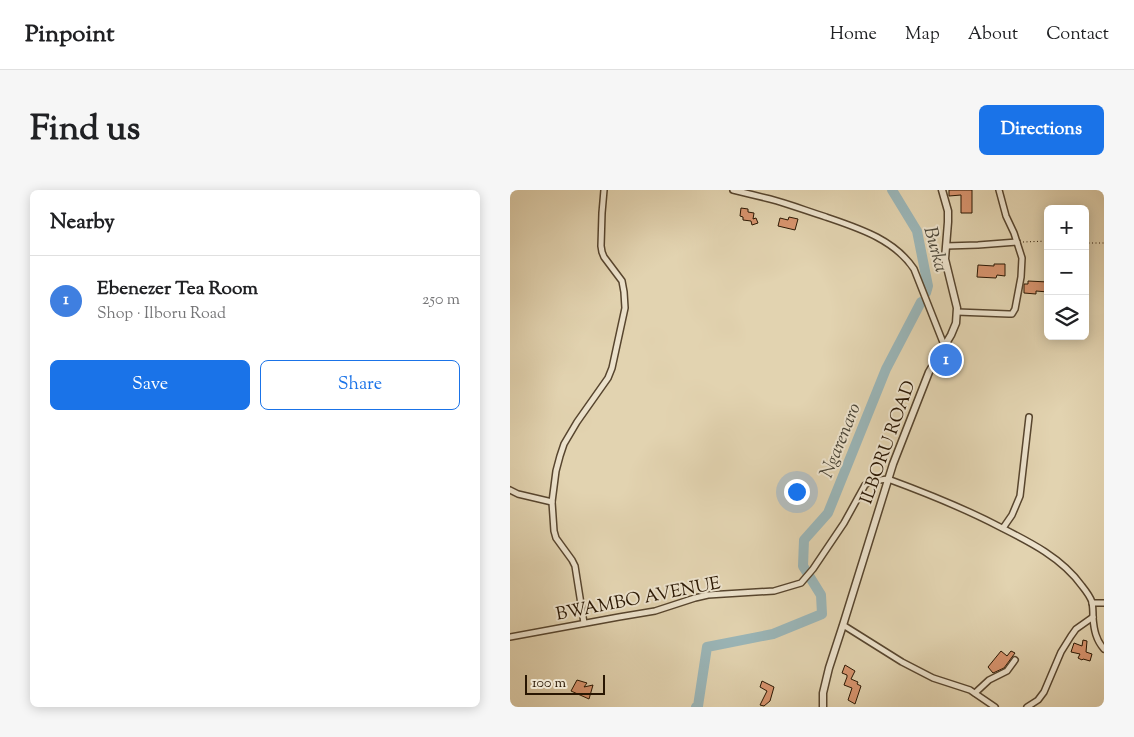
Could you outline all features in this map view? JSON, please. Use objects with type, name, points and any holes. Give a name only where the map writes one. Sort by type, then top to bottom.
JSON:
[{"type":"street","points":[[584,623],[575,566],[556,538],[552,502],[556,471],[564,444],[608,378],[612,368],[625,308],[622,282],[604,257],[601,246],[604,190]]},
{"type":"street","points":[[733,190],[769,199],[860,228],[890,245],[909,261],[914,269],[944,345]]},
{"type":"street","name":"ILBORU ROAD","points":[[823,707],[825,682],[888,479],[921,390],[956,323],[957,312],[953,288],[946,266],[948,210],[942,190]]},
{"type":"street","points":[[957,312],[1012,314],[1015,309],[1022,258],[1006,216],[999,190]]},
{"type":"street","points":[[946,246],[1017,242]]},
{"type":"street","points":[[1003,528],[1012,515],[1020,496],[1029,416]]},
{"type":"street","points":[[888,479],[960,508],[1003,528],[1035,545],[1066,569],[1079,581],[1089,596],[1092,603],[1095,632],[1104,649]]},
{"type":"street","name":"BWAMBO AVENUE","points":[[510,637],[655,612],[695,598],[774,591],[802,583],[844,523],[865,485],[868,482],[888,479]]},
{"type":"street","points":[[510,490],[518,494],[552,502]]},
{"type":"street","points":[[1092,603],[1104,603]]},
{"type":"street","points":[[1027,707],[1038,700],[1044,692],[1061,652],[1076,629],[1093,617]]},
{"type":"street","points":[[843,625],[902,662],[933,678],[964,688],[995,707]]},
{"type":"street","points":[[974,693],[989,680],[1007,671],[1015,660]]},
{"type":"path","points":[[1017,242],[1044,241]]},
{"type":"path","points":[[1089,242],[1104,243]]},
{"type":"building","points":[[949,190],[972,190],[972,213],[961,213],[961,195],[949,196]]},
{"type":"building","points":[[741,208],[748,209],[748,212],[754,213],[753,219],[756,218],[758,223],[752,225],[751,221],[743,220],[743,217],[740,216]]},
{"type":"building","points":[[789,217],[798,219],[795,230],[778,226],[780,218],[788,220]]},
{"type":"building","points":[[994,264],[1005,264],[1005,276],[997,275],[996,278],[977,277],[978,265],[994,266]]},
{"type":"building","points":[[1028,281],[1044,282],[1044,292],[1036,291],[1036,294],[1024,293],[1024,284],[1028,284]]},
{"type":"building","points":[[1083,640],[1087,641],[1086,652],[1092,654],[1090,661],[1082,660],[1078,658],[1080,654],[1071,652],[1074,643],[1082,646]]},
{"type":"building","points":[[1001,651],[1007,656],[1011,651],[1015,653],[1004,668],[993,673],[988,667]]},
{"type":"building","points":[[845,665],[855,671],[851,679],[858,682],[857,684],[861,686],[855,704],[848,700],[852,688],[844,685],[847,675],[842,673]]},
{"type":"building","points":[[577,680],[587,683],[584,687],[593,685],[589,699],[571,691]]},
{"type":"building","points":[[762,681],[774,687],[770,701],[764,706],[760,705],[767,691],[760,687]]},
{"type":"waterway","name":"Burka","points":[[892,190],[917,231],[928,286],[926,293]]},
{"type":"waterway","name":"Ngarenaro","points":[[696,707],[698,706],[707,647],[773,634],[822,614],[821,595],[803,566],[804,540],[828,513],[886,369],[921,302]]},
{"type":"place","name":"Ebenezer Tea Room","points":[[946,360]]}]
